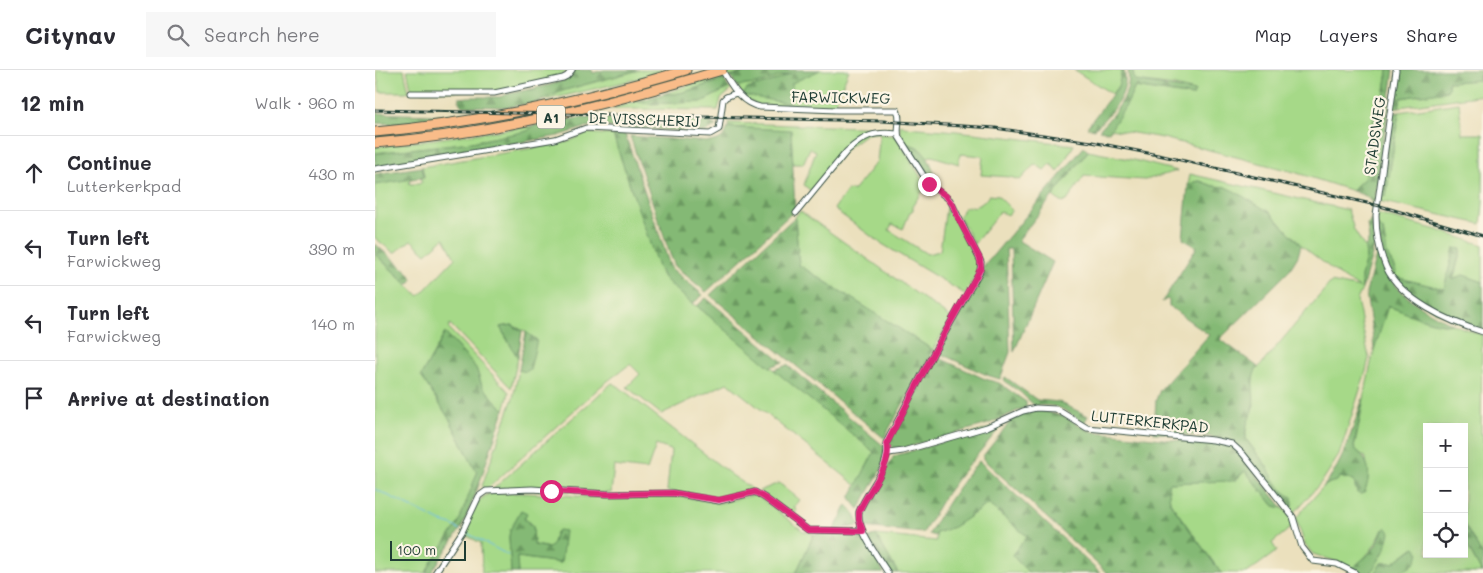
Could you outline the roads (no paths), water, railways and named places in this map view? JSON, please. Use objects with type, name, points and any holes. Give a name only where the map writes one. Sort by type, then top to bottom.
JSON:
[{"type":"highway","name":"A1","points":[[375,132],[435,126],[515,113],[566,102],[686,70]]},
{"type":"highway","name":"A1","points":[[375,143],[473,131],[552,116],[620,100],[722,70]]},
{"type":"street","points":[[411,93],[506,92],[563,78],[572,70]]},
{"type":"street","name":"FARWICKWEG","points":[[722,70],[736,94],[751,105],[765,108],[895,109],[899,114],[897,134]]},
{"type":"street","name":"STADSWEG","points":[[1396,70],[1376,206],[1378,242],[1386,267],[1396,283],[1420,303],[1453,322],[1483,332]]},
{"type":"street","name":"DE VISSCHERIJ","points":[[375,169],[555,138],[587,128],[710,134],[719,129],[723,100],[725,97],[736,94]]},
{"type":"street","points":[[796,213],[847,151],[856,143],[871,134],[897,134],[925,178],[935,189],[950,200],[982,264],[980,271],[946,330],[887,443],[889,452],[885,464],[859,512],[859,520],[863,531],[887,573]]},
{"type":"street","name":"LUTTERKERKPAD","points":[[889,452],[903,451],[987,427],[1023,411],[1035,408],[1056,410],[1087,428],[1213,440],[1232,444],[1243,454],[1293,517],[1302,547],[1313,561],[1337,564],[1355,573]]},
{"type":"street","points":[[435,573],[462,532],[479,496],[486,491],[532,489],[607,494],[673,493],[719,500],[755,492],[808,530],[863,531]]},
{"type":"waterway","points":[[375,489],[460,530]]},
{"type":"waterway","points":[[465,532],[508,555]]},
{"type":"railway","points":[[375,110],[882,121],[995,128],[1092,142],[1163,156],[1380,206],[1483,236]]}]
